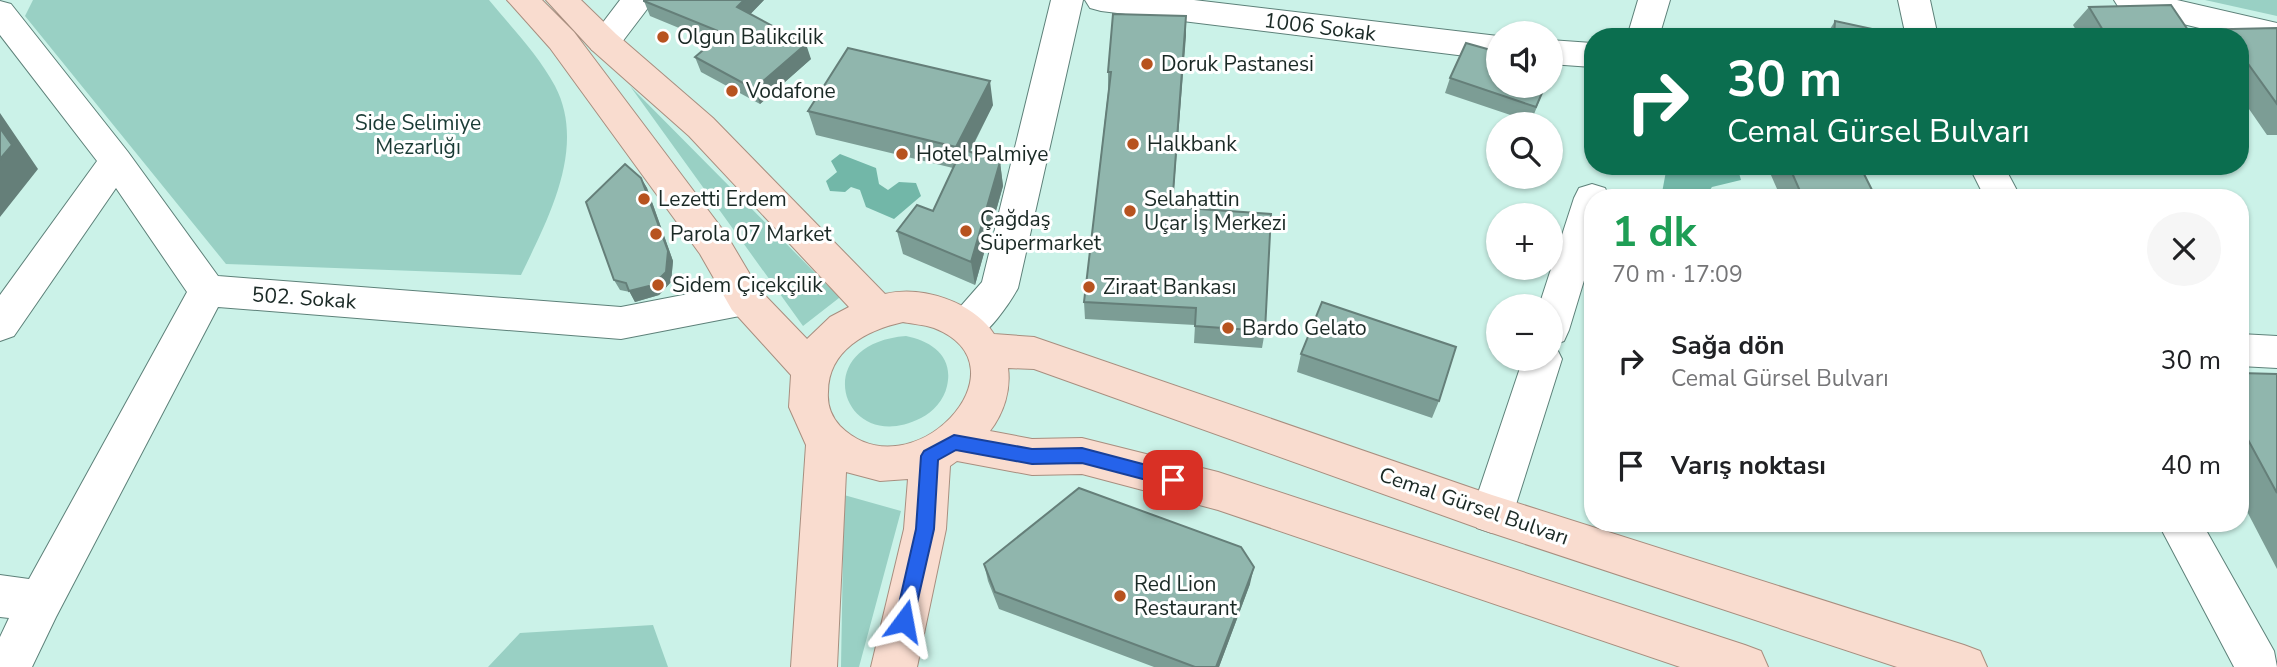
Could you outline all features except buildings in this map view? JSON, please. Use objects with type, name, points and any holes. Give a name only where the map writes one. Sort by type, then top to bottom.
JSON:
[{"type":"main road","points":[[523,0],[562,40],[713,244],[745,299],[811,370]]},
{"type":"main road","points":[[562,0],[604,42],[701,127],[877,311]]},
{"type":"main road","points":[[903,306],[928,308],[946,314],[977,338],[990,376],[985,405],[976,421],[942,449],[899,463],[869,462],[850,456],[827,440],[813,419],[807,394],[811,370],[833,336],[857,319],[877,311],[903,306]]},
{"type":"main road","name":"Cemal Gürsel Bulvarı","points":[[977,338],[1034,353],[1492,514],[1964,667]]},
{"type":"main road","points":[[814,667],[827,440]]},
{"type":"main road","points":[[894,667],[942,449]]},
{"type":"main road","points":[[942,449],[1032,457],[1082,456],[1218,491],[1745,667]]},
{"type":"street","points":[[604,42],[638,0]]},
{"type":"street","points":[[977,338],[999,288],[1067,0]]},
{"type":"street","name":"1006 Sokak","points":[[1101,0],[1486,47]]},
{"type":"street","points":[[1646,28],[1654,0]]},
{"type":"street","points":[[1914,0],[1920,28]]},
{"type":"street","points":[[2130,0],[2248,28]]},
{"type":"street","points":[[0,12],[116,161],[207,291],[20,599],[9,667]]},
{"type":"street","points":[[2249,28],[2277,35]]},
{"type":"street","points":[[1563,53],[1584,54]]},
{"type":"street","points":[[0,325],[116,161]]},
{"type":"street","points":[[1561,294],[1584,223]]},
{"type":"street","name":"502. Sokak","points":[[207,291],[621,323],[745,299]]},
{"type":"street","points":[[2249,350],[2277,352]]},
{"type":"street","points":[[1492,514],[1538,371]]},
{"type":"street","points":[[2184,532],[2258,667]]},
{"type":"green space","name":"Side Selimiye Mezarlığı","points":[[33,0],[489,0],[548,74],[564,109],[567,133],[565,158],[552,207],[521,275],[226,264],[25,16]]},
{"type":"green space","points":[[2205,0],[2277,0],[2277,16]]},
{"type":"green space","points":[[630,86],[839,297],[839,298],[803,326]]},
{"type":"green space","points":[[906,336],[932,346],[944,358],[948,375],[946,391],[937,405],[921,418],[894,426],[872,423],[855,412],[846,395],[846,376],[855,358],[874,343]]},
{"type":"green space","points":[[844,495],[901,511],[859,667],[841,667]]},
{"type":"green space","points":[[653,625],[668,667],[488,667],[520,633]]},
{"type":"shaded area","points":[[840,154],[876,168],[879,184],[888,190],[899,182],[916,183],[921,196],[894,219],[866,207],[860,190],[851,187],[845,192],[830,191],[826,181],[837,172],[831,161]]},
{"type":"shaded area","points":[[1665,175],[1740,175],[1741,180],[1711,189],[1663,189]]},
{"type":"place","name":"Olgun Balikcilik","points":[[663,37]]},
{"type":"place","name":"Doruk Pastanesi","points":[[1147,64]]},
{"type":"place","name":"Vodafone","points":[[732,91]]},
{"type":"place","name":"Halkbank","points":[[1133,144]]},
{"type":"place","name":"Hotel Palmiye","points":[[902,154]]},
{"type":"place","name":"Lezetti Erdem","points":[[644,199]]},
{"type":"place","name":"Selahattin Uçar İş Merkezi","points":[[1130,211]]},
{"type":"place","name":"Çağdaş Süpermarket","points":[[966,231]]},
{"type":"place","name":"Parola 07 Market","points":[[656,234]]},
{"type":"place","name":"Sidem Çiçekçilik","points":[[658,285]]},
{"type":"place","name":"Ziraat Bankası","points":[[1089,287]]},
{"type":"place","name":"Bardo Gelato","points":[[1228,328]]},
{"type":"place","name":"Red Lion Restaurant","points":[[1120,596]]},
{"type":"route","points":[[904,621],[925,529],[930,456],[954,442],[1032,457],[1082,456],[1173,480]]}]
